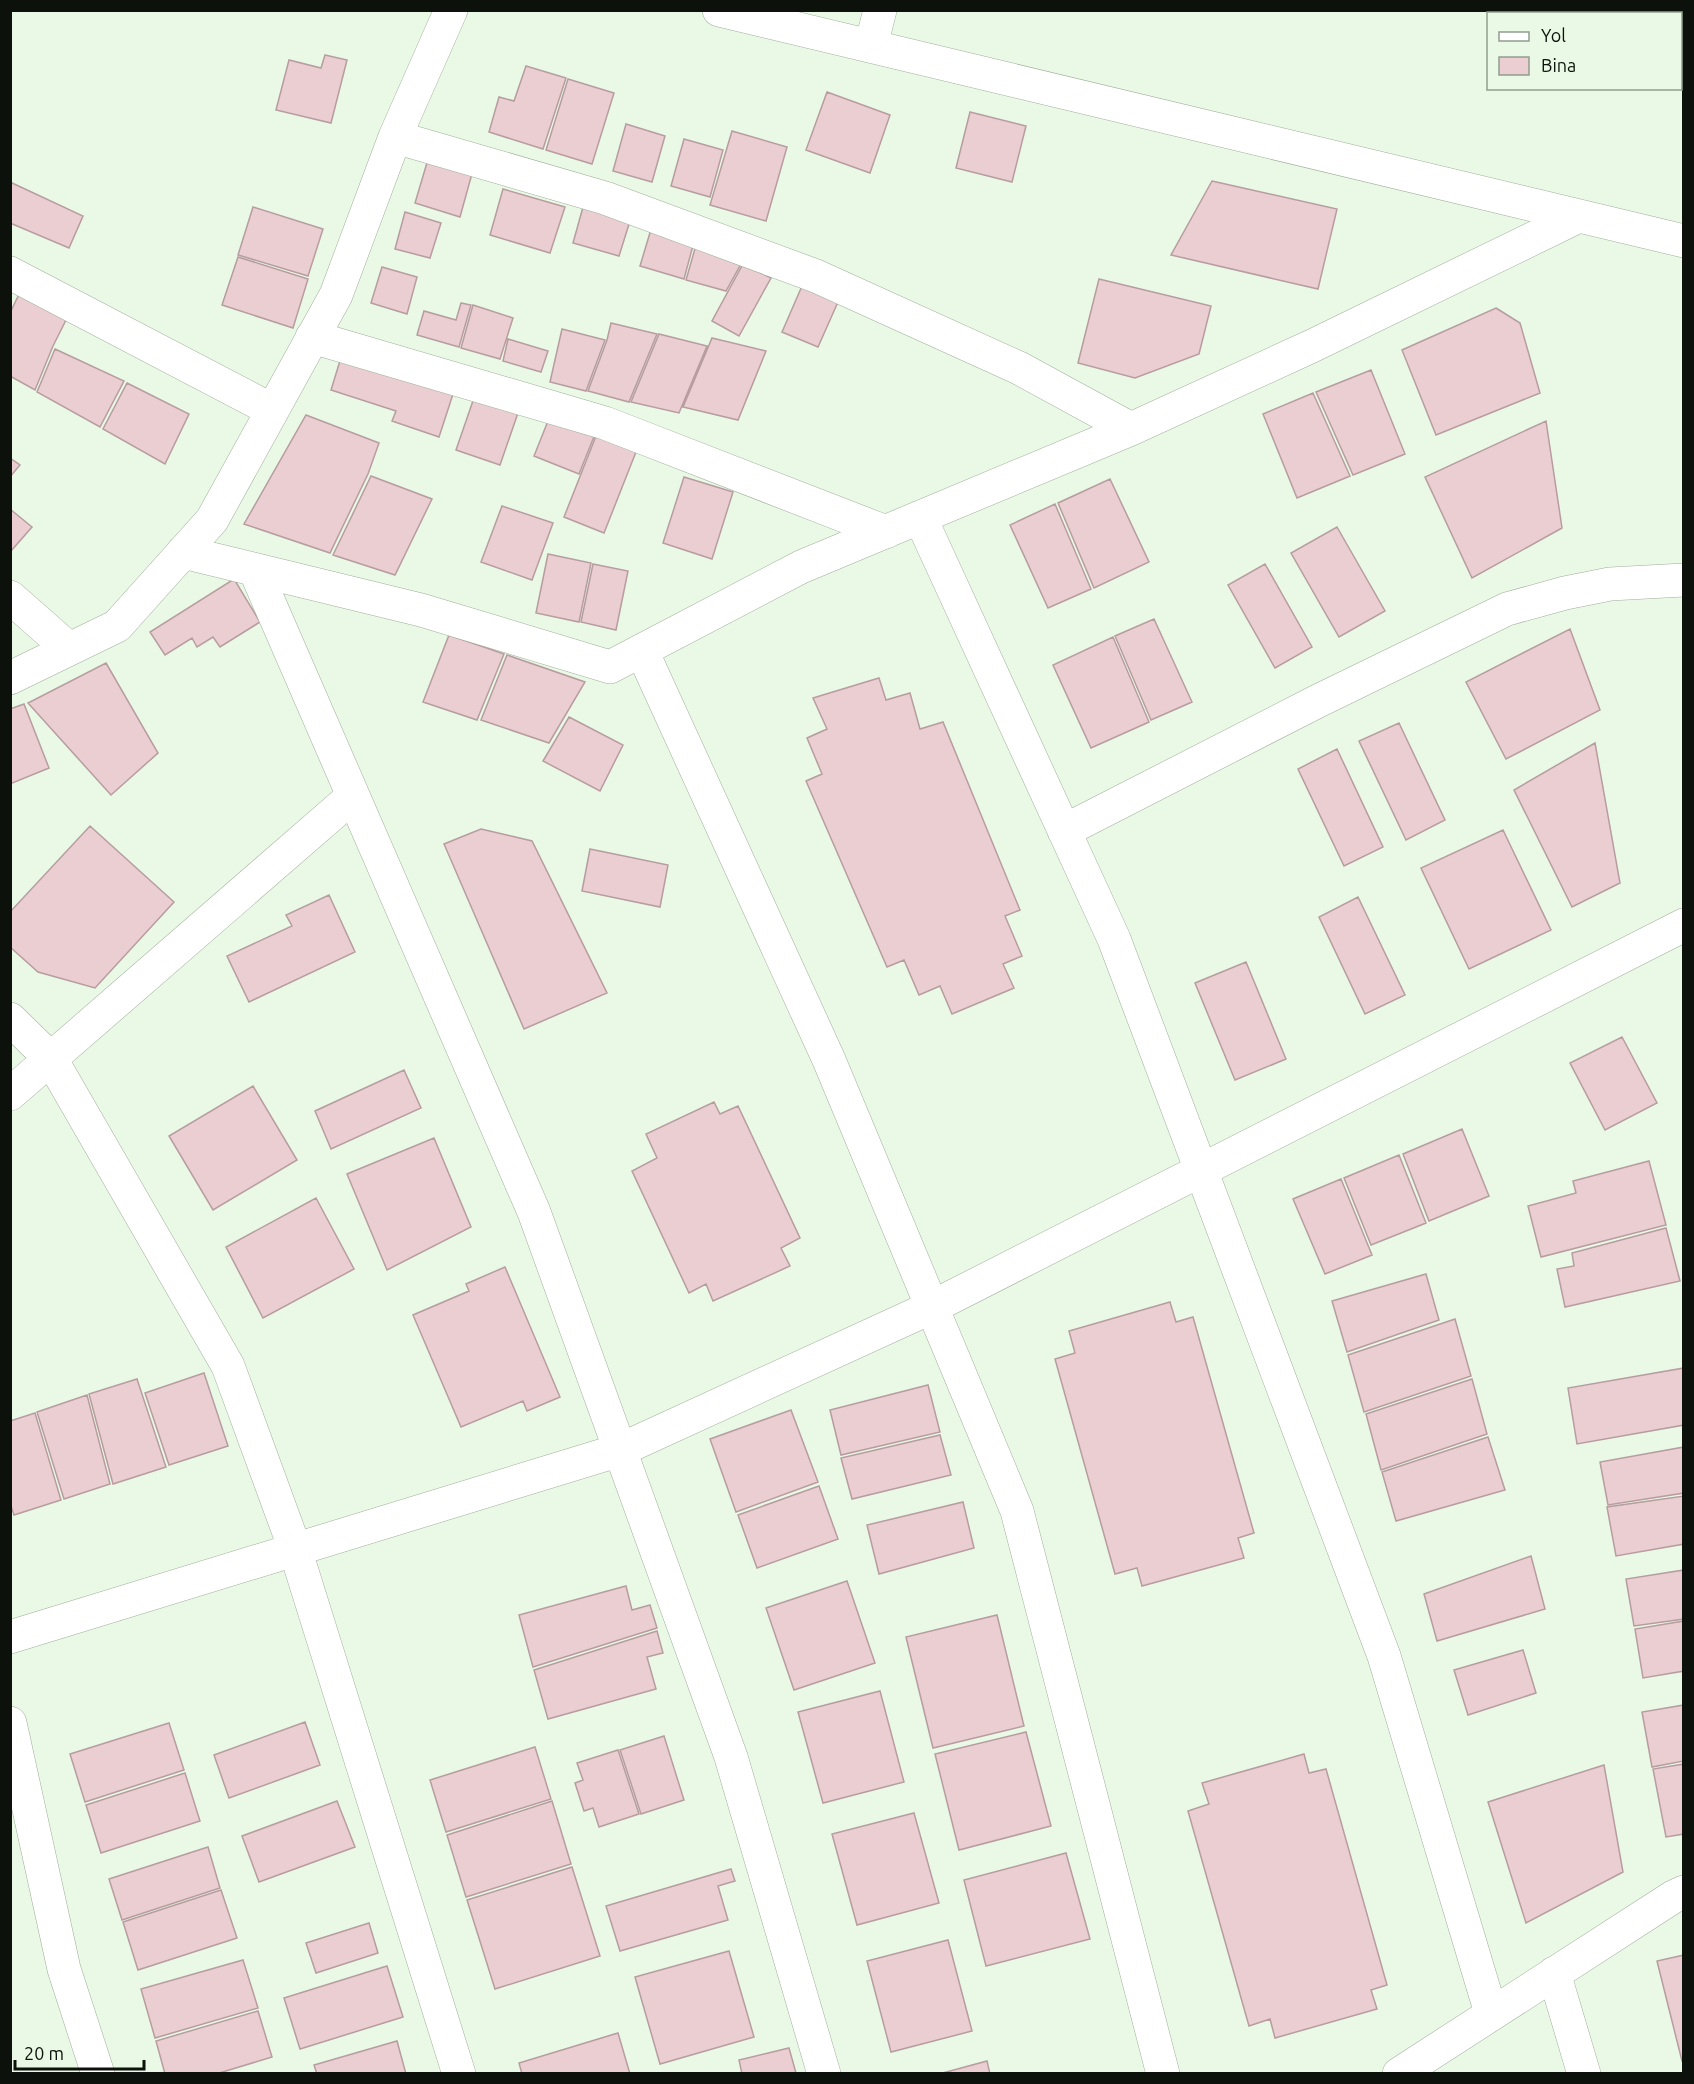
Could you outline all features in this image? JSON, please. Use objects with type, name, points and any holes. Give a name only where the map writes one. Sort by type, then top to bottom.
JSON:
[{"type":"street","points":[[10,678],[117,626],[212,520],[336,295],[395,137],[451,10]]},
{"type":"street","points":[[719,10],[1683,241]]},
{"type":"street","points":[[871,46],[879,10]]},
{"type":"street","points":[[395,137],[605,198],[816,276],[1019,368],[1131,429]]},
{"type":"street","points":[[183,552],[421,610],[610,668],[801,567],[1131,429],[1312,346],[1577,216]]},
{"type":"street","points":[[10,273],[272,410]]},
{"type":"street","points":[[312,337],[605,423],[886,532]]},
{"type":"street","points":[[920,517],[1114,939],[1384,1656],[1491,2013]]},
{"type":"street","points":[[255,570],[534,1212],[731,1757],[824,2073]]},
{"type":"street","points":[[1064,831],[1318,701],[1507,609],[1564,593],[1610,584],[1683,580]]},
{"type":"street","points":[[10,597],[69,649]]},
{"type":"street","points":[[642,651],[829,1060],[1017,1511],[1163,2073]]},
{"type":"street","points":[[10,1094],[353,796]]},
{"type":"street","points":[[10,1636],[620,1450],[932,1307],[1683,925]]},
{"type":"street","points":[[10,1019],[51,1059],[228,1366],[295,1549],[459,2073]]},
{"type":"street","points":[[10,1723],[64,1969],[98,2073]]},
{"type":"street","points":[[1399,2073],[1683,1892]]},
{"type":"street","points":[[1554,1973],[1584,2073]]},
{"type":"building","points":[[325,55],[347,60],[331,123],[276,110],[289,60],[321,68]]},
{"type":"building","points":[[526,66],[566,78],[543,149],[489,132],[499,97],[514,101]]},
{"type":"building","points":[[568,79],[614,93],[592,164],[546,150]]},
{"type":"building","points":[[827,92],[890,115],[870,173],[806,150]]},
{"type":"building","points":[[970,112],[1026,126],[1012,182],[956,168]]},
{"type":"building","points":[[626,124],[665,136],[652,182],[613,171]]},
{"type":"building","points":[[732,131],[787,147],[766,221],[710,205]]},
{"type":"building","points":[[684,139],[723,150],[710,197],[671,186]]},
{"type":"building","points":[[429,156],[473,170],[460,217],[415,203]]},
{"type":"building","points":[[1212,181],[1337,209],[1318,289],[1171,255]]},
{"type":"building","points":[[10,182],[83,216],[69,248],[10,223]]},
{"type":"building","points":[[503,189],[565,207],[550,253],[490,235]]},
{"type":"building","points":[[253,207],[323,229],[308,276],[238,255]]},
{"type":"building","points":[[583,207],[630,221],[619,256],[573,243]]},
{"type":"building","points":[[405,212],[441,223],[430,258],[395,249]]},
{"type":"building","points":[[652,226],[695,238],[684,279],[640,266]]},
{"type":"building","points":[[698,238],[742,262],[726,291],[686,280]]},
{"type":"building","points":[[238,257],[308,279],[293,328],[222,305]]},
{"type":"building","points":[[743,264],[771,278],[739,336],[712,321]]},
{"type":"building","points":[[382,267],[417,277],[407,314],[371,303]]},
{"type":"building","points":[[1099,279],[1211,306],[1199,354],[1135,378],[1078,363]]},
{"type":"building","points":[[24,284],[72,308],[35,390],[10,376],[10,313]]},
{"type":"building","points":[[802,286],[838,302],[818,347],[782,332]]},
{"type":"building","points":[[461,303],[471,305],[459,347],[417,335],[424,311],[456,320]]},
{"type":"building","points":[[473,305],[513,318],[500,359],[461,348]]},
{"type":"building","points":[[1496,308],[1520,323],[1540,393],[1436,435],[1402,350]]},
{"type":"building","points":[[611,323],[657,334],[629,402],[588,391]]},
{"type":"building","points":[[562,329],[605,340],[586,391],[550,382]]},
{"type":"building","points":[[659,334],[707,346],[679,413],[631,402]]},
{"type":"building","points":[[712,338],[766,351],[738,420],[683,407]]},
{"type":"building","points":[[508,339],[548,351],[541,372],[503,361]]},
{"type":"building","points":[[55,349],[124,381],[100,427],[37,392]]},
{"type":"building","points":[[343,351],[455,388],[439,437],[392,421],[396,411],[331,390]]},
{"type":"building","points":[[1371,370],[1405,454],[1353,475],[1316,392]]},
{"type":"building","points":[[127,383],[189,414],[165,464],[103,429]]},
{"type":"building","points":[[1313,393],[1350,476],[1297,498],[1263,414]]},
{"type":"building","points":[[475,395],[519,410],[500,465],[456,450]]},
{"type":"building","points":[[306,415],[379,443],[368,474],[330,553],[244,524]]},
{"type":"building","points":[[550,416],[595,434],[579,474],[534,456]]},
{"type":"building","points":[[1546,421],[1562,528],[1472,578],[1425,477]]},
{"type":"building","points":[[596,436],[636,452],[604,533],[564,517]]},
{"type":"building","points":[[10,458],[20,465],[10,477]]},
{"type":"building","points":[[371,476],[432,499],[395,575],[333,555]]},
{"type":"building","points":[[684,477],[733,492],[712,559],[663,543]]},
{"type":"building","points":[[1110,479],[1149,562],[1094,588],[1058,503]]},
{"type":"building","points":[[1055,504],[1091,589],[1048,608],[1010,525]]},
{"type":"building","points":[[502,506],[553,523],[532,580],[481,562]]},
{"type":"building","points":[[10,509],[32,527],[11,551],[10,551]]},
{"type":"building","points":[[1337,527],[1385,611],[1339,637],[1291,553]]},
{"type":"building","points":[[548,554],[591,563],[579,622],[536,613]]},
{"type":"building","points":[[593,564],[628,571],[616,630],[581,622]]},
{"type":"building","points":[[1265,564],[1312,647],[1275,668],[1228,585]]},
{"type":"building","points":[[234,579],[260,622],[220,647],[213,637],[197,647],[192,638],[165,655],[150,632]]},
{"type":"building","points":[[1154,619],[1192,702],[1151,720],[1115,636]]},
{"type":"building","points":[[1570,629],[1600,710],[1506,759],[1466,682]]},
{"type":"building","points":[[449,635],[504,654],[477,720],[423,702]]},
{"type":"building","points":[[1113,637],[1149,722],[1091,748],[1053,665]]},
{"type":"building","points":[[507,655],[585,682],[549,743],[481,720]]},
{"type":"building","points":[[106,663],[158,753],[111,795],[28,703]]},
{"type":"building","points":[[879,678],[886,700],[910,693],[920,729],[943,722],[1020,910],[1005,916],[1022,956],[1003,964],[1014,988],[952,1014],[940,986],[919,995],[904,960],[887,967],[806,781],[822,774],[807,738],[827,729],[813,698]]},
{"type":"building","points":[[24,704],[49,768],[10,784],[10,709]]},
{"type":"building","points":[[569,717],[623,745],[600,791],[543,761]]},
{"type":"building","points":[[1399,723],[1445,820],[1406,840],[1359,741]]},
{"type":"building","points":[[1595,743],[1620,883],[1572,907],[1514,790]]},
{"type":"building","points":[[1337,749],[1383,847],[1344,866],[1298,769]]},
{"type":"building","points":[[90,826],[174,902],[95,988],[38,972],[10,947],[10,912]]},
{"type":"building","points":[[481,829],[532,841],[607,993],[524,1029],[444,844]]},
{"type":"building","points":[[1503,830],[1551,930],[1469,969],[1421,868]]},
{"type":"building","points":[[590,849],[668,865],[660,907],[582,891]]},
{"type":"building","points":[[329,895],[355,952],[249,1002],[227,956],[292,926],[286,915]]},
{"type":"building","points":[[1358,897],[1405,995],[1365,1014],[1319,917]]},
{"type":"building","points":[[1246,962],[1286,1059],[1235,1080],[1195,983]]},
{"type":"building","points":[[1622,1037],[1657,1103],[1605,1130],[1570,1063]]},
{"type":"building","points":[[404,1070],[421,1108],[331,1149],[315,1111]]},
{"type":"building","points":[[253,1086],[297,1160],[213,1210],[169,1136]]},
{"type":"building","points":[[714,1102],[720,1114],[738,1106],[800,1238],[781,1248],[790,1266],[713,1301],[706,1284],[689,1293],[632,1171],[657,1158],[646,1134]]},
{"type":"building","points":[[1462,1129],[1489,1196],[1429,1221],[1403,1154]]},
{"type":"building","points":[[434,1138],[471,1227],[387,1270],[347,1174]]},
{"type":"building","points":[[1399,1155],[1426,1223],[1371,1245],[1344,1178]]},
{"type":"building","points":[[1649,1161],[1666,1225],[1541,1257],[1528,1206],[1576,1193],[1573,1181]]},
{"type":"building","points":[[1341,1179],[1372,1255],[1325,1274],[1293,1199]]},
{"type":"building","points":[[316,1198],[354,1269],[263,1318],[226,1247]]},
{"type":"building","points":[[1666,1228],[1680,1281],[1565,1307],[1557,1269],[1574,1266],[1572,1253]]},
{"type":"building","points":[[505,1267],[560,1397],[527,1411],[523,1401],[461,1427],[413,1315],[469,1291],[466,1284]]},
{"type":"building","points":[[1426,1274],[1439,1320],[1347,1352],[1332,1301]]},
{"type":"building","points":[[1170,1302],[1176,1322],[1193,1317],[1254,1533],[1238,1538],[1244,1558],[1142,1586],[1137,1568],[1115,1574],[1055,1359],[1075,1353],[1069,1331]]},
{"type":"building","points":[[1455,1319],[1471,1376],[1364,1412],[1348,1355]]},
{"type":"building","points":[[1684,1368],[1684,1425],[1577,1444],[1568,1388]]},
{"type":"building","points":[[204,1373],[228,1446],[169,1465],[145,1393]]},
{"type":"building","points":[[137,1379],[166,1467],[113,1484],[89,1394]]},
{"type":"building","points":[[1472,1379],[1487,1434],[1381,1470],[1366,1414]]},
{"type":"building","points":[[928,1385],[940,1432],[841,1455],[830,1410]]},
{"type":"building","points":[[87,1395],[110,1484],[64,1499],[37,1412]]},
{"type":"building","points":[[791,1410],[818,1482],[736,1512],[710,1439]]},
{"type":"building","points":[[35,1413],[61,1500],[14,1515],[10,1503],[10,1421]]},
{"type":"building","points":[[940,1435],[951,1475],[852,1499],[841,1458]]},
{"type":"building","points":[[1488,1437],[1505,1490],[1396,1521],[1382,1472]]},
{"type":"building","points":[[1684,1447],[1684,1493],[1608,1505],[1600,1462]]},
{"type":"building","points":[[819,1486],[838,1539],[757,1568],[738,1515]]},
{"type":"building","points":[[1684,1496],[1684,1544],[1616,1556],[1607,1507]]},
{"type":"building","points":[[963,1502],[974,1548],[879,1574],[867,1525]]},
{"type":"building","points":[[1531,1556],[1545,1609],[1437,1641],[1424,1594]]},
{"type":"building","points":[[1684,1570],[1684,1619],[1634,1626],[1626,1579]]},
{"type":"building","points":[[847,1581],[875,1663],[794,1690],[766,1608]]},
{"type":"building","points":[[626,1586],[632,1610],[650,1605],[657,1628],[533,1667],[519,1615]]},
{"type":"building","points":[[997,1615],[1024,1726],[933,1748],[906,1637]]},
{"type":"building","points":[[1684,1621],[1684,1671],[1643,1678],[1635,1629]]},
{"type":"building","points":[[657,1631],[663,1653],[647,1657],[656,1689],[548,1719],[534,1670]]},
{"type":"building","points":[[1523,1650],[1536,1693],[1468,1715],[1454,1670]]},
{"type":"building","points":[[880,1691],[904,1782],[823,1803],[798,1712]]},
{"type":"building","points":[[1684,1705],[1684,1761],[1652,1767],[1642,1712]]},
{"type":"building","points":[[305,1722],[320,1765],[229,1798],[214,1755]]},
{"type":"building","points":[[169,1723],[184,1770],[85,1802],[70,1754]]},
{"type":"building","points":[[1026,1732],[1051,1826],[959,1850],[935,1754]]},
{"type":"building","points":[[664,1736],[684,1800],[641,1814],[620,1750]]},
{"type":"building","points":[[535,1747],[551,1799],[446,1832],[430,1780]]},
{"type":"building","points":[[618,1750],[639,1814],[599,1827],[593,1808],[584,1811],[575,1783],[583,1780],[577,1763]]},
{"type":"building","points":[[1304,1754],[1309,1773],[1326,1769],[1387,1985],[1371,1990],[1377,2009],[1275,2038],[1270,2019],[1249,2026],[1188,1811],[1209,1804],[1202,1783]]},
{"type":"building","points":[[1684,1764],[1684,1834],[1666,1837],[1653,1769]]},
{"type":"building","points":[[1604,1765],[1623,1872],[1526,1923],[1488,1802]]},
{"type":"building","points":[[185,1773],[200,1821],[101,1853],[86,1805]]},
{"type":"building","points":[[337,1801],[355,1847],[259,1882],[242,1836]]},
{"type":"building","points":[[552,1801],[571,1864],[466,1897],[447,1835]]},
{"type":"building","points":[[914,1813],[939,1903],[857,1925],[832,1834]]},
{"type":"building","points":[[208,1847],[220,1888],[122,1920],[109,1879]]},
{"type":"building","points":[[1066,1853],[1090,1939],[986,1966],[964,1880]]},
{"type":"building","points":[[572,1867],[600,1956],[495,1989],[467,1900]]},
{"type":"building","points":[[731,1869],[735,1881],[718,1886],[728,1920],[620,1951],[606,1906]]},
{"type":"building","points":[[221,1890],[237,1938],[138,1970],[123,1922]]},
{"type":"building","points":[[369,1923],[378,1953],[316,1973],[306,1943]]},
{"type":"building","points":[[948,1940],[972,2031],[891,2052],[867,1961]]},
{"type":"building","points":[[729,1951],[754,2037],[660,2064],[635,1977]]},
{"type":"building","points":[[1684,1955],[1684,2061],[1682,2061],[1657,1961]]},
{"type":"building","points":[[243,1960],[258,2008],[155,2038],[141,1989]]},
{"type":"building","points":[[387,1966],[403,2017],[300,2049],[284,1998]]},
{"type":"building","points":[[258,2011],[272,2057],[216,2074],[165,2074],[156,2041]]},
{"type":"building","points":[[618,2033],[630,2074],[522,2074],[519,2063]]},
{"type":"building","points":[[397,2041],[406,2074],[317,2074],[314,2065]]},
{"type":"building","points":[[789,2048],[796,2073],[742,2074],[739,2060]]},
{"type":"building","points":[[987,2061],[990,2074],[939,2074]]}]
